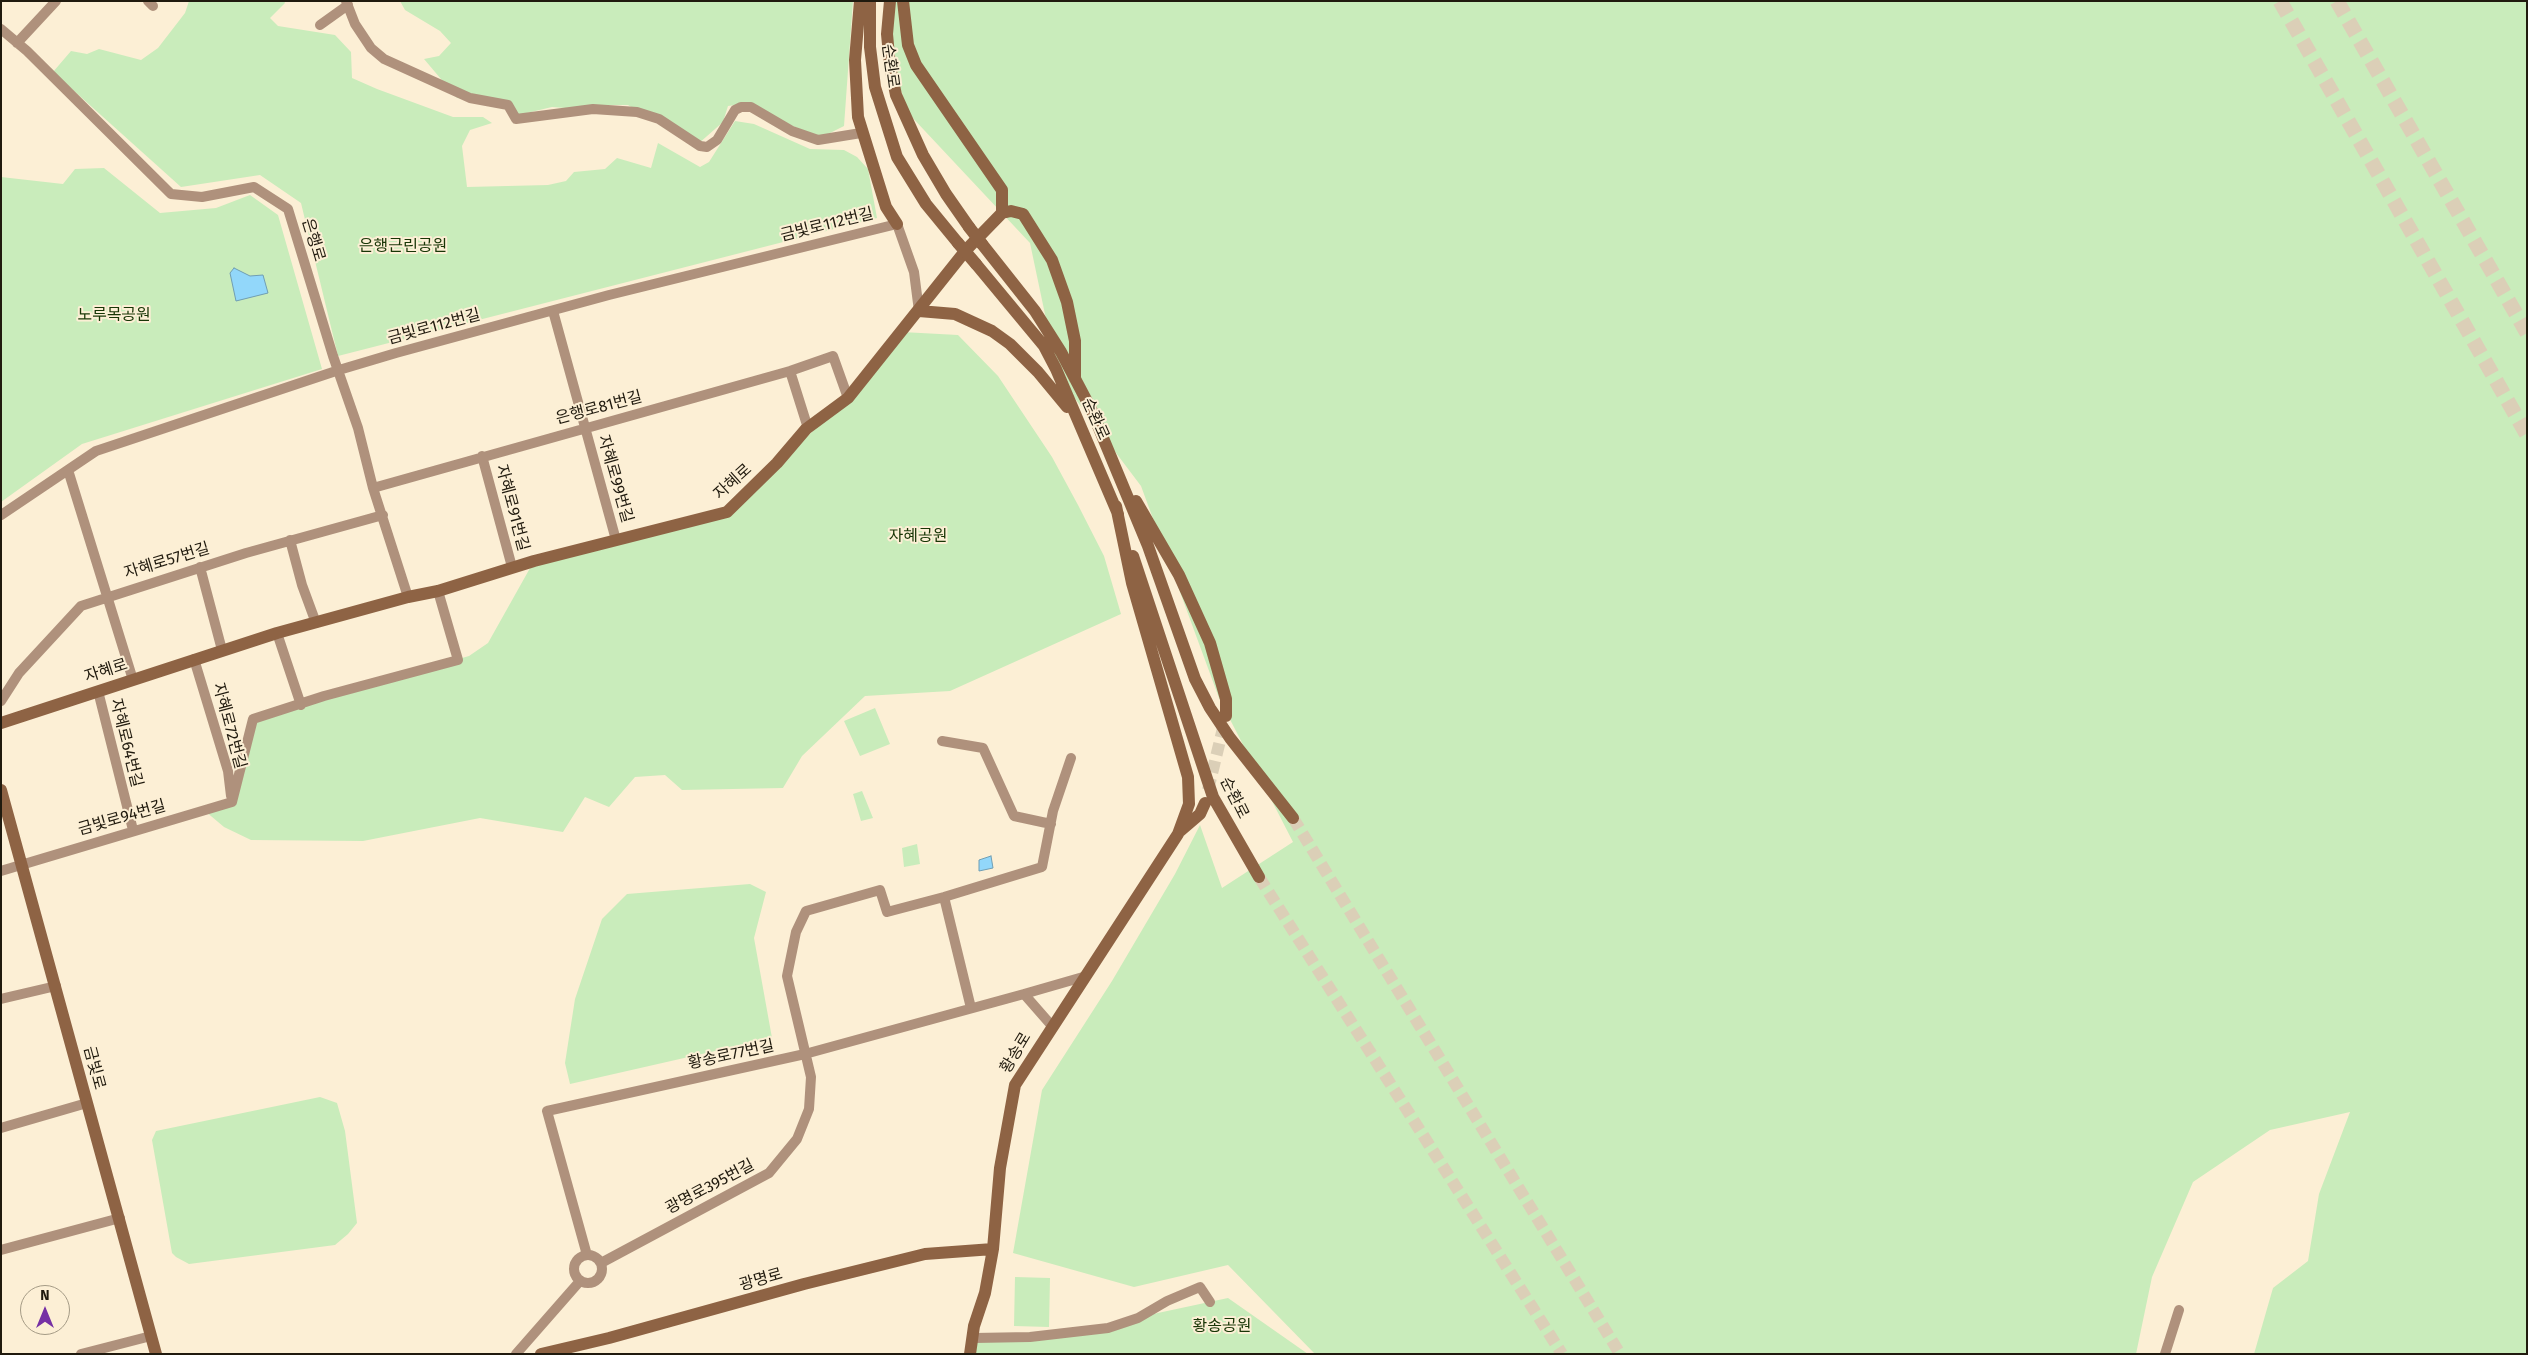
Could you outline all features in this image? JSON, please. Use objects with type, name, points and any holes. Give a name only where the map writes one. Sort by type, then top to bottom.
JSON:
[{"type":"main road","points":[[860,1],[855,60],[856,97],[861,133],[886,207],[897,224]]},
{"type":"main road","name":"순환로","points":[[870,1],[870,47],[875,88],[897,157],[926,204],[1044,346],[1056,369],[1116,506],[1213,797],[1259,877]]},
{"type":"main road","name":"순환로","points":[[890,1],[887,34],[890,66],[896,95],[923,155],[946,194],[969,227],[1035,311],[1061,352],[1119,473],[1188,659],[1206,700],[1230,738],[1293,818]]},
{"type":"main road","points":[[903,1],[908,45],[916,65],[1002,190],[1002,213],[1011,211],[1023,214],[1052,260],[1067,302],[1076,341],[1075,379]]},
{"type":"main road","name":"자혜로","points":[[1,723],[276,633],[408,597],[438,591],[512,568],[616,540],[727,512],[777,463],[806,429],[848,398],[966,250],[1002,213]]},
{"type":"main road","points":[[919,311],[955,314],[992,331],[1010,344],[1038,372],[1076,418]]},
{"type":"main road","points":[[1119,473],[1179,575],[1210,643],[1226,699],[1226,716]]},
{"type":"main road","points":[[1116,506],[1132,583],[1188,777],[1189,804],[1178,834]]},
{"type":"main road","name":"금빛로","points":[[1,790],[156,1354]]},
{"type":"main road","points":[[1178,834],[1200,814],[1206,802]]},
{"type":"main road","name":"황송로","points":[[970,1354],[974,1338],[974,1326],[985,1293],[992,1249],[1000,1168],[1015,1085],[1083,977],[1178,834]]},
{"type":"main road","name":"광명로","points":[[541,1354],[609,1338],[804,1284],[924,1254],[992,1249]]},
{"type":"street","points":[[1,44],[56,1]]},
{"type":"street","points":[[320,25],[347,3],[355,24],[371,48],[384,59],[470,98],[508,105],[516,119],[593,109],[637,112],[659,119],[700,146],[708,147],[716,140],[735,110],[740,107],[751,107],[792,131],[818,140],[861,133]]},
{"type":"street","name":"은행로","points":[[9,36],[171,194],[202,197],[254,187],[288,208],[358,428],[373,488],[408,597]]},
{"type":"street","points":[[897,224],[914,272],[919,311]]},
{"type":"street","name":"금빛로112번길","points":[[1,515],[96,451],[339,370],[553,311],[897,224]]},
{"type":"street","name":"자혜로99번길","points":[[553,311],[616,540]]},
{"type":"street","name":"은행로81번길","points":[[373,488],[790,371],[832,356],[848,398]]},
{"type":"street","points":[[790,371],[807,425],[806,429]]},
{"type":"street","name":"자혜로91번길","points":[[482,456],[512,568]]},
{"type":"street","points":[[68,470],[109,595],[134,680]]},
{"type":"street","name":"자혜로57번길","points":[[1,701],[19,674],[81,606],[109,595],[200,567],[383,515]]},
{"type":"street","points":[[290,540],[316,623]]},
{"type":"street","points":[[200,567],[222,650]]},
{"type":"street","points":[[232,802],[253,719],[350,689],[458,660],[438,591]]},
{"type":"street","points":[[276,633],[300,705]]},
{"type":"street","name":"자혜로72번길","points":[[194,659],[228,771],[232,802]]},
{"type":"street","name":"자혜로64번길","points":[[98,691],[133,830]]},
{"type":"street","points":[[942,741],[983,748],[1014,816],[1051,824]]},
{"type":"street","points":[[971,1008],[944,897],[1042,868],[1051,824],[1070,758]]},
{"type":"street","name":"금빛로94번길","points":[[1,870],[232,802]]},
{"type":"street","name":"광명로395번길","points":[[601,1263],[769,1173],[797,1139],[809,1108],[811,1077],[787,976],[796,932],[806,911],[880,890],[887,912],[944,897]]},
{"type":"street","name":"황송로77번길","points":[[587,1255],[547,1111],[805,1054],[1083,977]]},
{"type":"street","points":[[1,1000],[56,986]]},
{"type":"street","points":[[1024,994],[1052,1026]]},
{"type":"street","points":[[1,1128],[87,1103]]},
{"type":"street","points":[[1,1250],[120,1218]]},
{"type":"street","points":[[587,1255],[596,1257],[601,1263],[602,1270],[598,1279],[590,1283],[580,1281],[574,1268],[578,1259],[587,1255]]},
{"type":"street","points":[[516,1354],[580,1281]]},
{"type":"street","points":[[974,1338],[1030,1337],[1108,1328],[1138,1318],[1150,1309],[1200,1287],[1210,1302]]},
{"type":"street","points":[[2165,1354],[2179,1310]]},
{"type":"street","points":[[81,1354],[151,1336]]},
{"type":"green space","name":"은행근린공원","points":[[189,1],[284,1],[285,3],[270,18],[278,26],[335,35],[351,52],[352,78],[453,117],[483,117],[492,123],[470,130],[462,146],[467,187],[548,185],[566,181],[574,172],[605,169],[617,158],[651,168],[658,143],[700,167],[709,162],[735,121],[754,124],[810,149],[844,150],[857,157],[868,169],[877,218],[338,356],[301,203],[260,175],[181,187],[53,72],[71,51],[87,54],[99,49],[141,60],[158,48],[185,13]]},
{"type":"green space","points":[[400,1],[853,1],[844,126],[820,138],[743,104],[728,106],[723,122],[698,144],[660,125],[628,105],[605,105],[592,110],[552,107],[510,117],[505,105],[457,98],[424,59],[439,56],[451,43],[440,31],[405,10]]},
{"type":"green space","points":[[887,1],[2527,1],[2527,1354],[2254,1354],[2273,1288],[2308,1261],[2319,1194],[2350,1112],[2270,1130],[2193,1182],[2152,1277],[2136,1354],[1315,1354],[1228,1265],[1134,1287],[1013,1253],[1042,1090],[1112,981],[1175,874],[1200,825],[1222,888],[1293,842],[1219,698],[1141,486],[1058,376],[1030,243],[909,114],[888,52]]},
{"type":"green space","name":"노루목공원","points":[[104,168],[160,213],[216,208],[250,195],[278,215],[322,369],[82,444],[1,502],[1,177],[63,184],[75,169]]},
{"type":"green space","name":"자혜공원","points":[[902,332],[958,335],[998,376],[1052,457],[1078,505],[1104,556],[1121,614],[950,691],[865,696],[802,756],[783,788],[682,790],[665,775],[635,777],[609,807],[585,797],[563,832],[480,818],[363,841],[251,840],[224,827],[205,811],[233,804],[253,719],[469,656],[488,643],[534,561],[727,512],[848,398]]},
{"type":"green space","points":[[875,708],[890,744],[860,756],[844,721]]},
{"type":"green space","points":[[862,791],[873,818],[861,821],[853,794]]},
{"type":"green space","points":[[917,844],[920,864],[904,867],[902,848]]},
{"type":"green space","points":[[750,884],[766,892],[754,938],[772,1038],[570,1084],[565,1063],[575,999],[602,919],[627,894]]},
{"type":"green space","points":[[320,1097],[337,1103],[345,1131],[357,1223],[348,1234],[335,1245],[189,1264],[176,1257],[172,1253],[152,1140],[156,1131]]},
{"type":"green space","points":[[1015,1277],[1050,1278],[1049,1327],[1014,1326]]},
{"type":"green space","name":"황송공원","points":[[1228,1298],[1308,1354],[971,1354],[974,1338],[1097,1326]]},
{"type":"water","points":[[234,268],[250,276],[263,275],[268,293],[236,301],[230,273]]},
{"type":"water","points":[[991,856],[993,868],[979,871],[979,860]]},
{"type":"tunnel","points":[[2280,1],[2527,435]]},
{"type":"tunnel","points":[[2337,1],[2527,333]]},
{"type":"tunnel","points":[[1208,790],[1225,720]]},
{"type":"tunnel","points":[[1293,818],[1620,1354]]},
{"type":"tunnel","points":[[1259,877],[1562,1354]]}]
